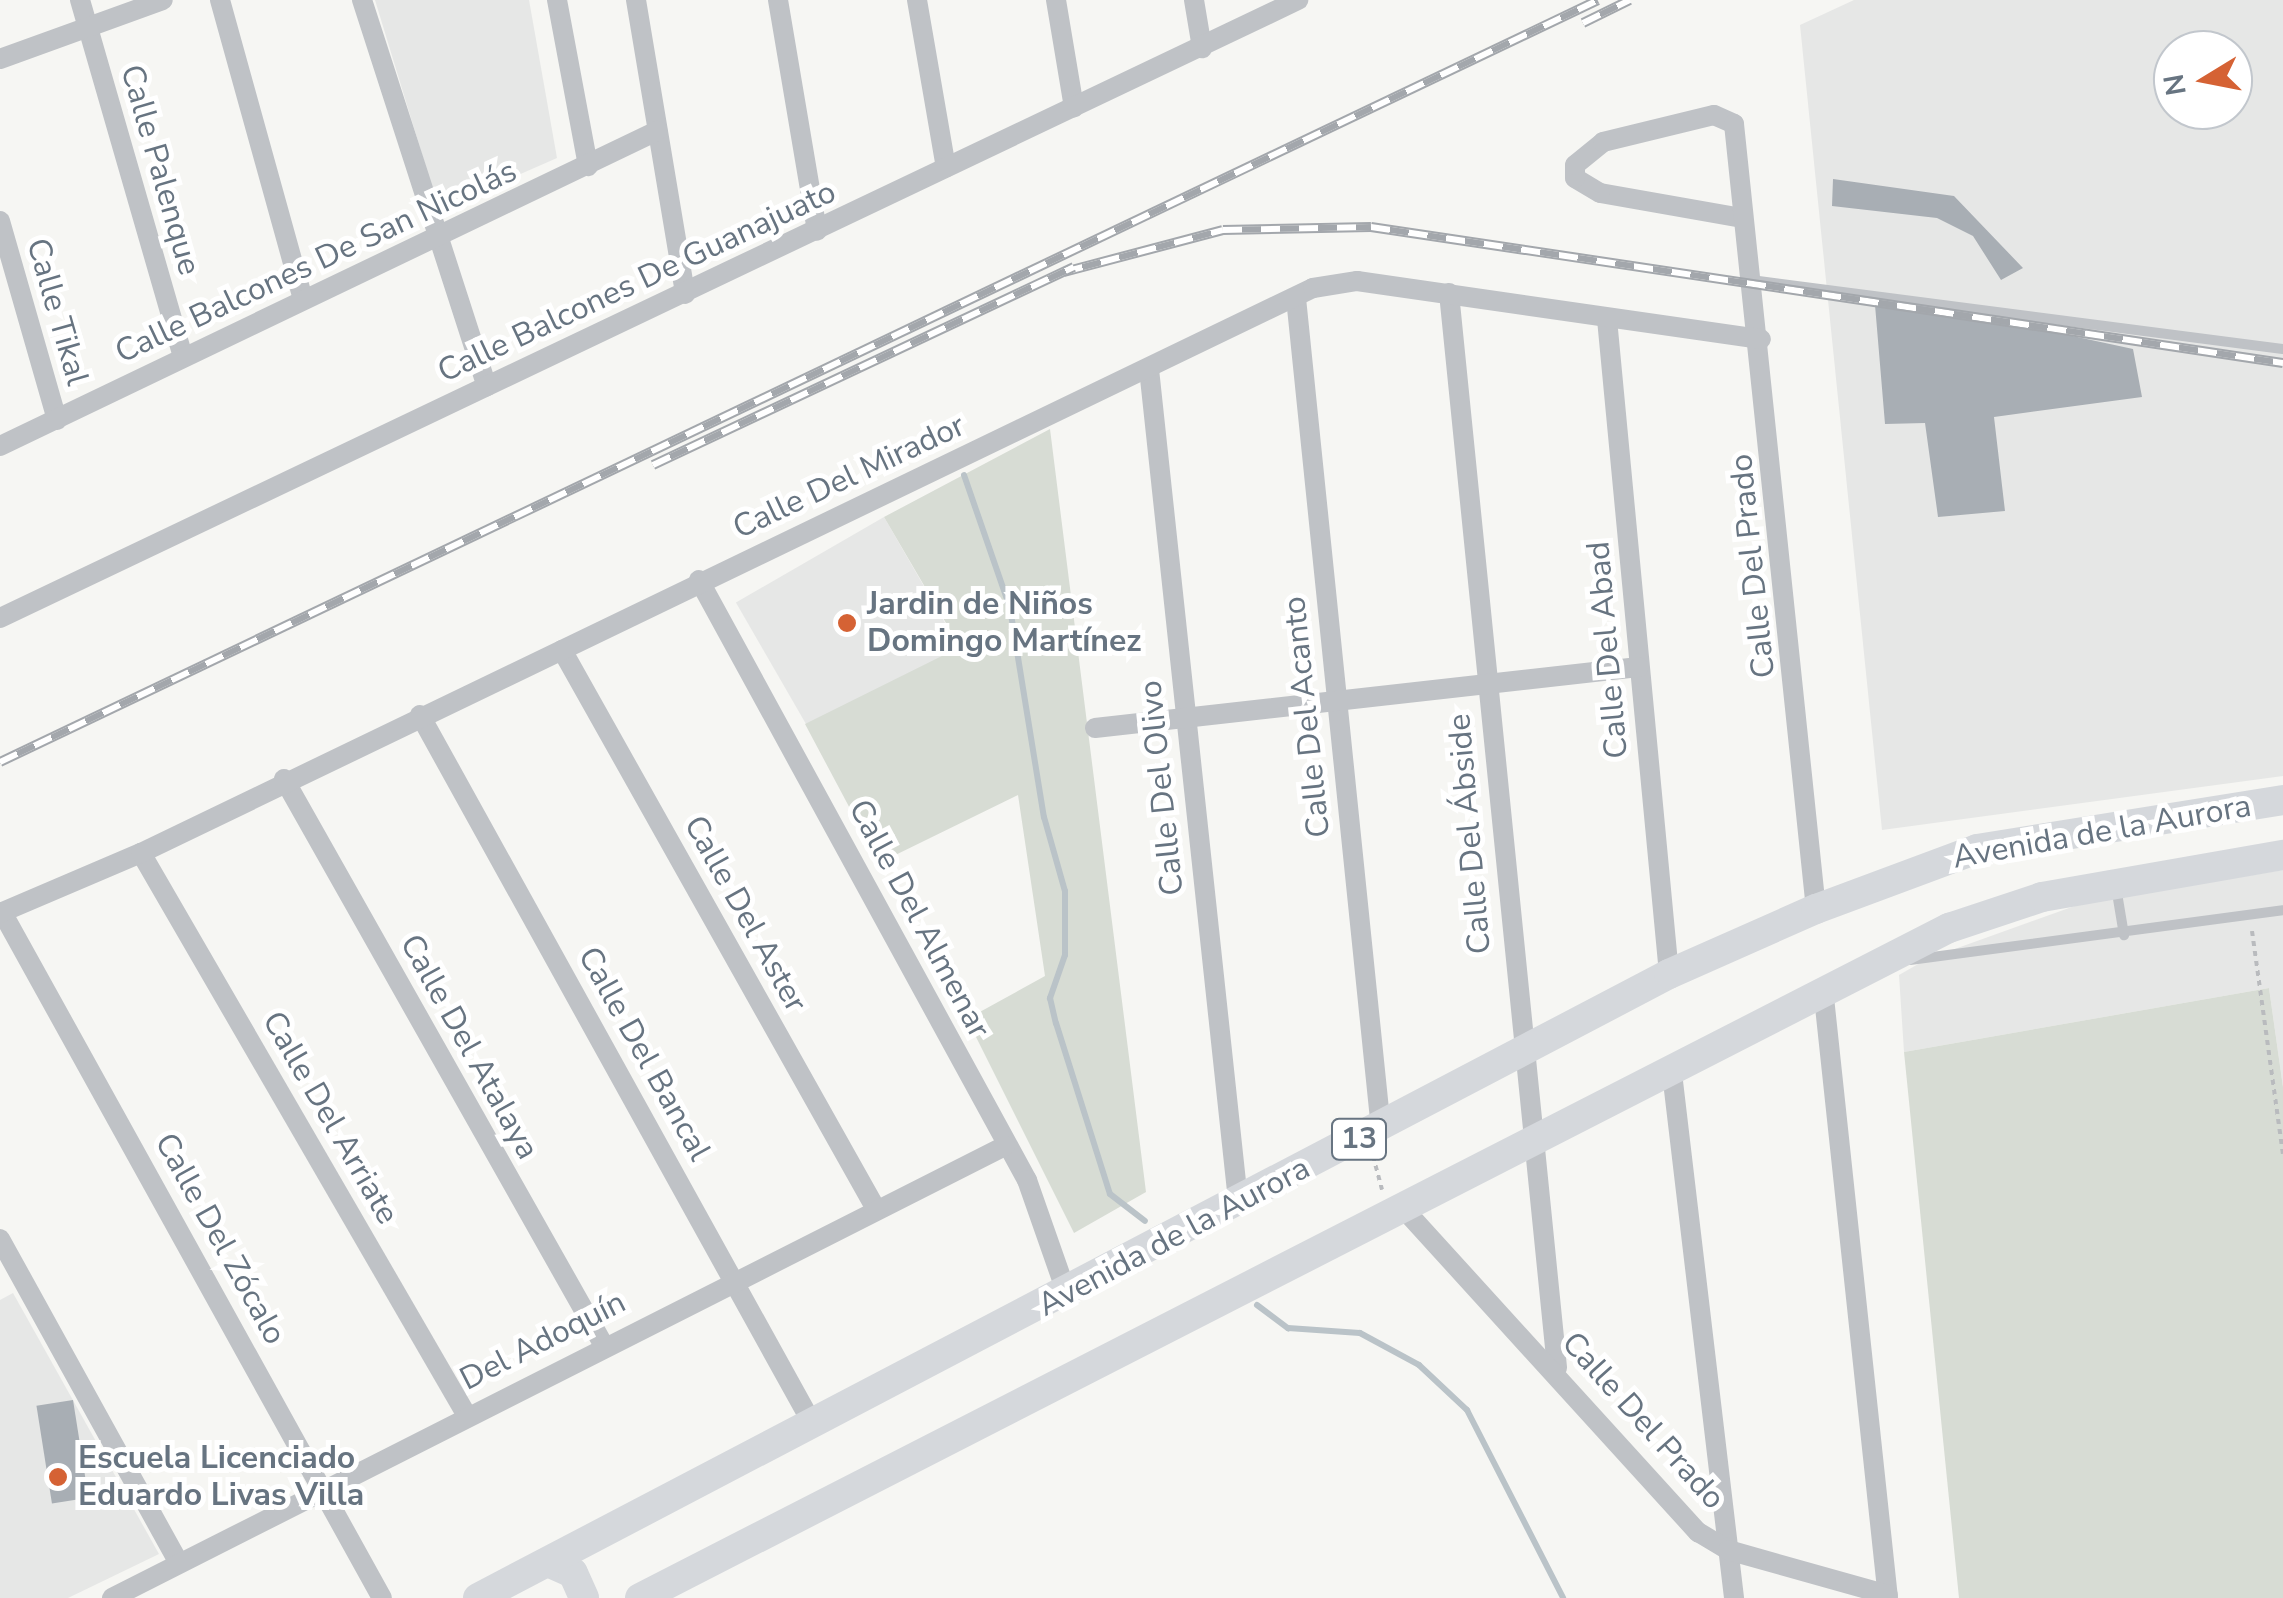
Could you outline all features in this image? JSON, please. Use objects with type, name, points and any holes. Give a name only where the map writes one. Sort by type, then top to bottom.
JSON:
[{"type":"main road","name":"Avenida de la Aurora","points":[[478,1598],[1067,1294],[1669,974],[1816,909],[1977,850],[2283,800]]},
{"type":"main road","name":"Avenida de la Aurora","points":[[640,1598],[1672,1073],[1874,962],[1974,918],[2116,883],[2283,855]]},
{"type":"main road","points":[[548,1562],[573,1573],[584,1598]]},
{"type":"street","name":"Calle Palenque","points":[[80,0],[182,356]]},
{"type":"street","points":[[0,59],[164,0]]},
{"type":"street","points":[[220,0],[303,299]]},
{"type":"street","points":[[362,0],[433,241],[487,386]]},
{"type":"street","points":[[557,0],[588,166]]},
{"type":"street","points":[[636,0],[685,294]]},
{"type":"street","points":[[778,0],[818,231]]},
{"type":"street","points":[[917,0],[946,168]]},
{"type":"street","points":[[1056,0],[1074,106]]},
{"type":"street","points":[[1194,0],[1202,48]]},
{"type":"street","name":"Calle Balcones De Guanajuato","points":[[0,618],[1298,0]]},
{"type":"street","name":"Calle Del Prado","points":[[1742,218],[1600,192],[1575,178],[1575,165],[1603,142],[1722,114],[1734,124],[1742,218],[1761,339],[1816,909]]},
{"type":"street","name":"Calle Balcones De San Nicolás","points":[[0,446],[657,131]]},
{"type":"street","name":"Calle Tikal","points":[[0,222],[57,420]]},
{"type":"street","name":"Calle Del Mirador","points":[[1,912],[141,853],[284,779],[1296,298],[1358,280],[1761,339]]},
{"type":"street","name":"Calle Del Ábside","points":[[1449,294],[1521,1054],[1534,1141],[1556,1368]]},
{"type":"street","name":"Calle Del Acanto","points":[[1296,298],[1374,1132]]},
{"type":"street","name":"Calle Del Abad","points":[[1607,319],[1669,974]]},
{"type":"street","name":"Calle Del Olivo","points":[[1150,369],[1238,1200]]},
{"type":"street","name":"Calle Del Almenar","points":[[699,580],[1035,1197],[1067,1294]]},
{"type":"street","name":"Calle Del Aster","points":[[562,650],[876,1208]]},
{"type":"street","points":[[1095,728],[1639,667]]},
{"type":"street","name":"Calle Del Bancal","points":[[420,715],[812,1423]]},
{"type":"street","name":"Calle Del Atalaya","points":[[284,779],[602,1344]]},
{"type":"street","name":"Calle Del Arriate","points":[[141,853],[466,1414]]},
{"type":"street","name":"Calle Del Zócalo","points":[[1,912],[325,1488],[382,1598]]},
{"type":"street","name":"Calle Del Prado","points":[[1395,1211],[1556,1368],[1663,1497],[1728,1550],[1888,1597],[1823,988]]},
{"type":"street","points":[[1672,1073],[1734,1598]]},
{"type":"street","name":"Del Adoquín","points":[[112,1598],[602,1344],[1005,1146]]},
{"type":"street","points":[[0,1239],[180,1564]]},
{"type":"lane","points":[[1752,280],[2283,348]]},
{"type":"lane","points":[[2116,883],[2124,935]]},
{"type":"lane","points":[[1874,962],[2124,935],[2283,910]]},
{"type":"path","points":[[2250,915],[2283,1154]]},
{"type":"path","points":[[1374,1132],[1395,1211]]},
{"type":"shaded area","points":[[375,0],[529,0],[557,158],[439,210]]},
{"type":"shaded area","points":[[1854,0],[2283,0],[2283,776],[1882,830],[1800,25]]},
{"type":"shaded area","points":[[1050,429],[1146,1192],[1074,1233],[967,1019],[1045,976],[1018,795],[879,863],[805,724],[960,647],[884,517]]},
{"type":"shaded area","name":"Jardin de Niños Domingo Martínez","points":[[884,517],[960,649],[812,734],[736,602]]},
{"type":"shaded area","points":[[2283,870],[2283,1087],[2269,988],[1904,1052],[1899,975],[1927,959],[2083,903]]},
{"type":"shaded area","points":[[2269,988],[2283,1087],[2283,1598],[1959,1598],[1904,1052]]},
{"type":"shaded area","name":"Escuela Licenciado Eduardo Livas Villa","points":[[13,1293],[159,1554],[68,1598],[0,1598],[0,1300]]},
{"type":"building","points":[[1833,179],[1954,196],[2023,268],[2001,280],[1973,236],[1937,218],[1832,206]]},
{"type":"building","points":[[1874,293],[2133,349],[2142,397],[1994,417],[2005,511],[1938,517],[1925,423],[1885,424]]},
{"type":"building","points":[[73,1400],[88,1498],[52,1504],[36,1406]]},
{"type":"waterway","points":[[964,475],[1010,608],[1044,817],[1065,891],[1065,955],[1050,998],[1056,1023],[1110,1194],[1145,1221]]},
{"type":"waterway","points":[[1257,1305],[1288,1328],[1360,1333],[1419,1365],[1467,1410],[1563,1598]]},
{"type":"railway","points":[[0,762],[1598,0]]},
{"type":"railway","points":[[1583,23],[1630,0]]},
{"type":"railway","points":[[1064,272],[1223,230],[1371,227],[2283,363]]},
{"type":"railway","points":[[653,465],[1074,267]]},
{"type":"place","name":"Jardin de Niños Domingo Martínez","points":[[847,623]]},
{"type":"place","name":"Escuela Licenciado Eduardo Livas Villa","points":[[58,1477]]}]
